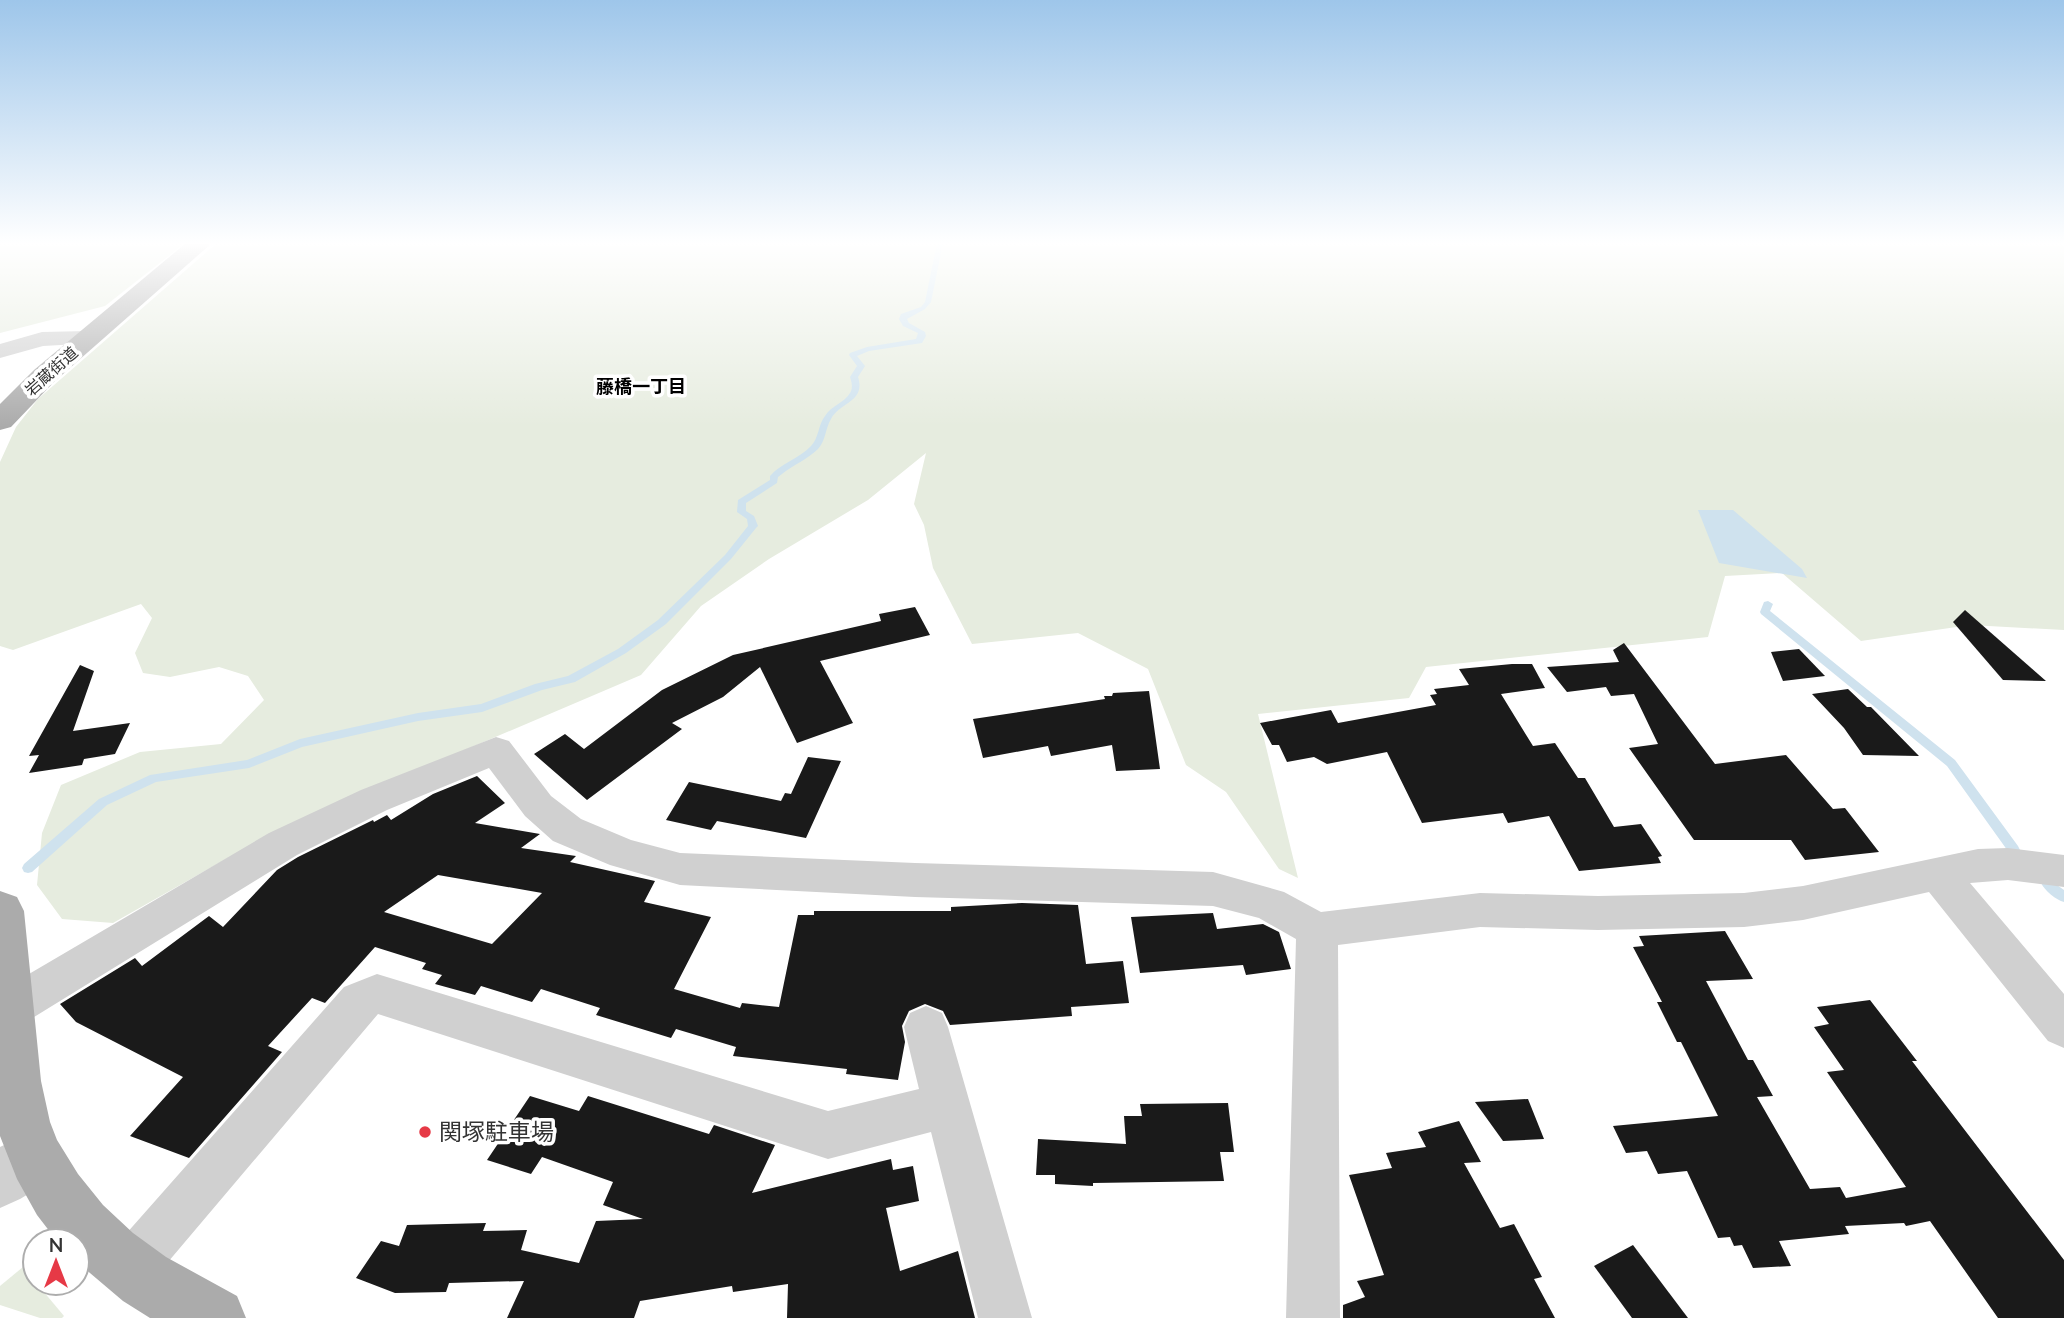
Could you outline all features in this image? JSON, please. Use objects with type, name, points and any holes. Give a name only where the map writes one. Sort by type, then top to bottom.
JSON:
[{"type":"main road","name":"岩蔵街道","points":[[0,421],[31,388],[127,305]]},
{"type":"main road","points":[[0,911],[14,1082],[20,1111],[17,1168],[67,1210],[128,1270],[215,1318]]},
{"type":"street","points":[[0,351],[42,339],[88,338]]},
{"type":"street","points":[[10,1008],[282,844],[374,800],[496,750],[538,806],[567,830],[624,854],[680,869],[915,880],[1213,889],[1270,904],[1317,930],[1480,909],[1598,912],[1744,910],[1803,903],[1978,865],[2008,864],[2064,871]]},
{"type":"street","points":[[1937,873],[2064,1027]]},
{"type":"street","points":[[1313,1318],[1317,930]]},
{"type":"street","points":[[128,1270],[360,1001],[377,994],[828,1135],[947,1105]]},
{"type":"street","points":[[926,1027],[1005,1318]]},
{"type":"shaded area","points":[[0,305],[107,305],[105,306],[0,333]]},
{"type":"shaded area","points":[[146,305],[2064,305],[2064,630],[1970,625],[1861,641],[1782,573],[1725,576],[1708,637],[1426,667],[1409,698],[1258,714],[1298,878],[1279,869],[1226,792],[1186,765],[1148,669],[1078,633],[972,644],[933,568],[924,525],[914,504],[926,453],[868,500],[769,559],[701,606],[641,675],[277,830],[113,923],[62,919],[37,885],[42,833],[61,785],[140,752],[221,744],[264,700],[248,676],[219,667],[170,677],[143,673],[135,653],[152,618],[141,604],[13,650],[0,646],[0,462],[16,427],[38,399]]},
{"type":"shaded area","points":[[21,1269],[21,1297],[48,1297],[64,1316],[40,1318],[0,1305],[0,1286]]},
{"type":"water","points":[[1698,510],[1733,510],[1802,569],[1807,578],[1719,563]]},
{"type":"building","points":[[915,607],[930,635],[820,661],[853,723],[797,743],[760,667],[723,697],[672,723],[682,729],[587,800],[534,754],[565,734],[584,749],[662,690],[733,655],[881,621],[879,614]]},
{"type":"building","points":[[1965,610],[2046,681],[2003,680],[1953,622]]},
{"type":"building","points":[[1624,643],[1715,764],[1786,755],[1833,809],[1845,808],[1879,852],[1805,860],[1791,840],[1694,840],[1629,748],[1658,744],[1634,694],[1611,696],[1606,687],[1567,692],[1547,667],[1619,662],[1613,650]]},
{"type":"building","points":[[1799,649],[1825,676],[1783,681],[1771,652]]},
{"type":"building","points":[[1532,664],[1545,688],[1501,694],[1533,746],[1555,743],[1578,778],[1585,778],[1614,827],[1641,824],[1662,856],[1658,857],[1661,863],[1579,871],[1549,816],[1508,823],[1503,813],[1422,823],[1387,752],[1327,764],[1314,757],[1287,762],[1279,745],[1272,745],[1260,723],[1331,710],[1338,723],[1436,705],[1430,695],[1437,694],[1434,689],[1469,685],[1459,669]]},
{"type":"building","points":[[80,665],[94,671],[73,731],[130,723],[115,754],[84,759],[82,765],[29,773],[39,755],[29,756]]},
{"type":"building","points":[[1848,689],[1867,707],[1871,707],[1919,756],[1863,755],[1844,728],[1812,694]]},
{"type":"building","points":[[1149,691],[1160,769],[1116,771],[1112,745],[1051,756],[1048,746],[983,758],[973,719],[1105,699],[1104,696],[1112,696],[1113,693]]},
{"type":"building","points":[[808,757],[841,761],[806,838],[717,821],[711,830],[666,820],[689,782],[781,801],[785,793],[791,794]]},
{"type":"building","points":[[477,776],[505,803],[475,823],[540,834],[521,848],[576,856],[570,862],[655,881],[644,902],[711,917],[674,989],[740,1008],[742,1003],[779,1007],[798,915],[814,915],[814,911],[951,911],[951,907],[1022,903],[1078,905],[1086,964],[1123,961],[1129,1003],[1071,1007],[1072,1016],[950,1025],[943,1011],[925,1004],[909,1011],[902,1026],[905,1042],[898,1080],[846,1074],[847,1069],[733,1056],[736,1047],[676,1029],[671,1038],[596,1015],[600,1008],[541,989],[532,1002],[481,986],[475,995],[435,984],[442,975],[422,969],[426,963],[375,947],[325,1003],[312,998],[268,1046],[282,1052],[189,1158],[130,1136],[183,1077],[76,1022],[60,1004],[135,958],[142,966],[209,916],[223,927],[277,870],[373,820],[374,822],[387,815],[391,820],[433,794]],"holes":[[[438,875],[542,893],[492,944],[384,912]]]},
{"type":"building","points":[[1213,913],[1217,929],[1263,924],[1279,932],[1291,969],[1246,975],[1243,965],[1140,973],[1131,917]]},
{"type":"building","points":[[1725,931],[1753,979],[1706,981],[1748,1060],[1753,1060],[1773,1096],[1757,1097],[1810,1189],[1840,1187],[1846,1198],[1906,1187],[1827,1072],[1844,1070],[1814,1027],[1829,1024],[1817,1007],[1870,1000],[1917,1061],[1912,1061],[2064,1260],[2064,1318],[1998,1318],[1930,1221],[1906,1226],[1904,1223],[1845,1226],[1849,1234],[1779,1241],[1791,1266],[1753,1268],[1742,1245],[1734,1246],[1730,1237],[1718,1238],[1687,1171],[1658,1174],[1647,1151],[1626,1153],[1613,1126],[1718,1116],[1681,1042],[1677,1042],[1657,1002],[1662,1002],[1633,947],[1644,946],[1639,936]]},
{"type":"building","points":[[530,1096],[579,1111],[588,1096],[709,1134],[714,1125],[775,1145],[752,1193],[891,1159],[893,1170],[913,1166],[919,1201],[886,1208],[900,1271],[958,1251],[975,1318],[787,1318],[788,1284],[733,1292],[732,1286],[640,1301],[634,1318],[507,1318],[524,1281],[449,1283],[446,1292],[395,1293],[356,1278],[381,1241],[399,1246],[407,1225],[486,1223],[483,1231],[527,1230],[521,1250],[579,1263],[596,1221],[643,1219],[603,1205],[613,1182],[542,1157],[531,1174],[487,1160]]},
{"type":"building","points":[[1528,1099],[1544,1139],[1503,1141],[1475,1102]]},
{"type":"building","points":[[1228,1103],[1234,1152],[1220,1152],[1224,1181],[1093,1183],[1093,1186],[1055,1184],[1055,1175],[1036,1175],[1038,1139],[1126,1144],[1124,1116],[1142,1116],[1140,1104]]},
{"type":"building","points":[[1459,1121],[1481,1162],[1464,1163],[1500,1228],[1514,1224],[1542,1277],[1534,1279],[1555,1318],[1343,1318],[1343,1305],[1365,1297],[1357,1281],[1384,1275],[1349,1175],[1392,1168],[1386,1153],[1426,1147],[1418,1132]]},
{"type":"building","points":[[1633,1245],[1688,1318],[1632,1318],[1594,1266]]},
{"type":"waterway","points":[[28,868],[103,802],[154,778],[249,764],[300,743],[418,717],[482,708],[539,687],[571,679],[622,651],[662,622],[728,557],[753,526],[751,518],[742,512],[741,502],[774,481],[774,476],[817,445],[831,413],[855,391],[854,377],[861,366],[853,355],[867,349],[919,341],[921,332],[906,324],[903,319],[926,305]]},
{"type":"waterway","points":[[1768,604],[1765,612],[1951,763],[2014,850]]},
{"type":"waterway","points":[[2047,883],[2064,897]]},
{"type":"place","name":"関塚駐車場","points":[[425,1132]]},
{"type":"district","name":"藤橋一丁目","points":[[641,387]]}]
